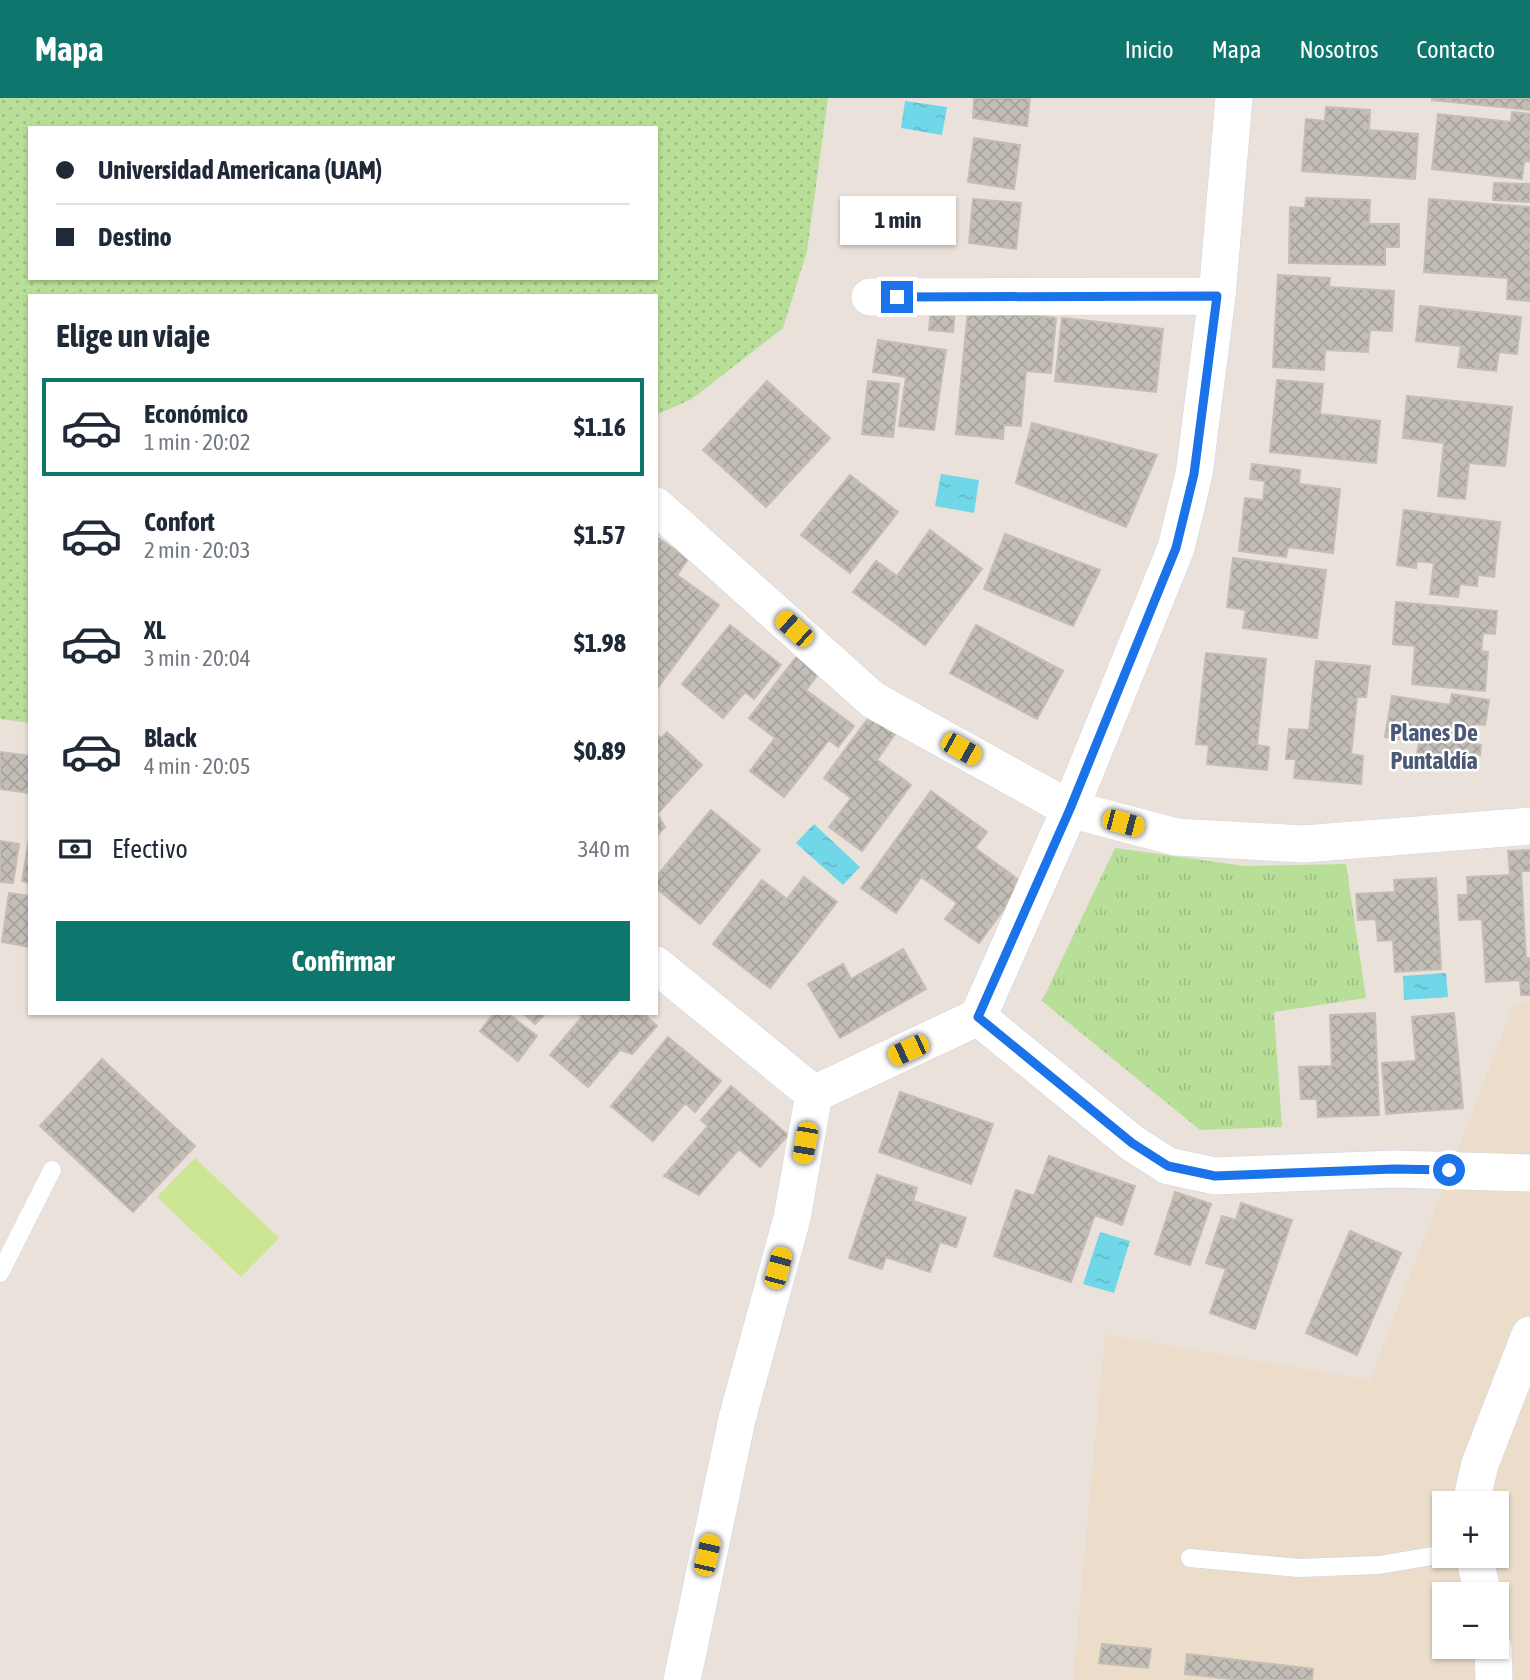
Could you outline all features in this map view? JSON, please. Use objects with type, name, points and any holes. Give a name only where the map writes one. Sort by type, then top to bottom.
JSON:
[{"type":"street","points":[[814,1094],[978,1017],[1070,809],[1176,548],[1194,474],[1217,296],[1234,98]]},
{"type":"street","points":[[870,297],[1217,296]]},
{"type":"street","points":[[658,508],[873,700],[1070,809],[1175,837],[1304,844],[1530,826]]},
{"type":"street","points":[[658,967],[814,1094]]},
{"type":"street","points":[[978,1017],[1132,1143],[1168,1166],[1215,1176],[1394,1169],[1530,1172]]},
{"type":"street","points":[[682,1680],[737,1419],[792,1218],[814,1094]]},
{"type":"street","points":[[1474,1491],[1480,1464],[1521,1385],[1530,1335]]},
{"type":"street","points":[[1493,1659],[1494,1680]]},
{"type":"lane","points":[[0,1273],[52,1170]]},
{"type":"lane","points":[[1190,1558],[1299,1568],[1379,1565],[1432,1556]]},
{"type":"shaded area","points":[[1530,1002],[1530,1680],[1073,1680],[1105,1335],[1370,1380],[1514,1004]]},
{"type":"green space","points":[[0,98],[828,98],[807,251],[783,328],[692,399],[658,414],[658,294],[28,294],[28,723],[0,719]]},
{"type":"green space","points":[[1115,848],[1245,866],[1346,864],[1366,998],[1274,1012],[1282,1127],[1200,1130],[1042,1001]]},
{"type":"green space","points":[[195,1158],[279,1238],[241,1277],[157,1197]]},
{"type":"water","points":[[905,101],[947,107],[942,135],[901,128]]},
{"type":"water","points":[[941,474],[979,480],[974,513],[935,506]]},
{"type":"water","points":[[814,824],[860,867],[843,885],[796,843]]},
{"type":"water","points":[[1446,973],[1448,997],[1404,1000],[1403,976]]},
{"type":"water","points":[[1100,1232],[1130,1241],[1114,1293],[1083,1284]]},
{"type":"building","points":[[974,98],[1030,98],[1027,126],[973,118]]},
{"type":"building","points":[[1530,98],[1530,110],[1432,100]]},
{"type":"building","points":[[1326,107],[1370,110],[1369,130],[1418,134],[1415,179],[1302,171],[1306,119],[1325,121]]},
{"type":"building","points":[[1512,112],[1530,114],[1530,161],[1524,162],[1522,179],[1432,169],[1438,114],[1511,122]]},
{"type":"building","points":[[974,138],[1020,145],[1014,189],[968,182]]},
{"type":"building","points":[[1494,183],[1530,184],[1530,202],[1493,200]]},
{"type":"building","points":[[1306,198],[1370,200],[1369,224],[1399,224],[1399,247],[1385,247],[1385,265],[1289,263],[1290,207],[1305,208]]},
{"type":"building","points":[[973,199],[1021,203],[1016,249],[969,243]]},
{"type":"building","points":[[1429,199],[1530,207],[1530,301],[1507,299],[1508,278],[1424,272]]},
{"type":"building","points":[[1278,275],[1330,278],[1329,287],[1394,291],[1392,331],[1370,330],[1368,352],[1325,350],[1324,370],[1273,367]]},
{"type":"building","points":[[1420,306],[1521,317],[1517,354],[1499,352],[1496,371],[1458,367],[1461,346],[1416,341]]},
{"type":"building","points":[[931,309],[955,310],[953,332],[929,330]]},
{"type":"building","points":[[968,309],[1056,318],[1051,373],[1026,371],[1021,426],[1004,425],[1003,439],[956,434]]},
{"type":"building","points":[[1062,318],[1163,329],[1156,392],[1055,381]]},
{"type":"building","points":[[878,340],[946,350],[934,430],[899,426],[906,377],[873,372]]},
{"type":"building","points":[[1277,380],[1323,384],[1320,414],[1380,421],[1376,463],[1270,452]]},
{"type":"building","points":[[767,381],[830,438],[766,507],[703,450]]},
{"type":"building","points":[[868,381],[899,384],[893,437],[862,434]]},
{"type":"building","points":[[1407,396],[1512,407],[1505,466],[1469,463],[1465,499],[1438,496],[1444,443],[1403,438]]},
{"type":"building","points":[[1032,423],[1157,455],[1126,527],[1016,483]]},
{"type":"building","points":[[1252,464],[1300,470],[1299,484],[1340,489],[1333,553],[1288,547],[1286,557],[1239,551],[1245,498],[1263,500],[1265,481],[1250,479]]},
{"type":"building","points":[[850,475],[898,512],[850,573],[801,535]]},
{"type":"building","points":[[1404,510],[1500,522],[1494,577],[1478,575],[1477,586],[1460,584],[1458,597],[1430,594],[1434,563],[1417,561],[1416,568],[1397,565]]},
{"type":"building","points":[[930,530],[982,569],[925,645],[853,592],[876,561],[897,576]]},
{"type":"building","points":[[1005,534],[1100,570],[1073,626],[984,589]]},
{"type":"building","points":[[658,538],[688,559],[677,575],[719,605],[658,687]]},
{"type":"building","points":[[1233,558],[1326,570],[1317,638],[1243,628],[1246,610],[1227,607]]},
{"type":"building","points":[[1396,602],[1497,611],[1495,634],[1483,633],[1481,651],[1488,652],[1485,691],[1412,684],[1415,646],[1393,644]]},
{"type":"building","points":[[730,625],[781,665],[754,699],[745,692],[723,718],[682,684]]},
{"type":"building","points":[[976,625],[1063,671],[1037,719],[950,673]]},
{"type":"building","points":[[801,651],[823,668],[806,690],[854,726],[838,747],[829,740],[784,797],[750,771],[775,738],[749,718]]},
{"type":"building","points":[[1206,653],[1266,659],[1257,745],[1269,747],[1267,770],[1207,764],[1209,745],[1196,744]]},
{"type":"building","points":[[1316,661],[1370,666],[1366,697],[1357,697],[1351,754],[1363,756],[1361,784],[1294,778],[1296,759],[1286,759],[1289,729],[1309,730]]},
{"type":"building","points":[[1452,694],[1489,700],[1485,725],[1475,724],[1472,744],[1481,745],[1480,755],[1465,753],[1463,767],[1416,760],[1419,742],[1385,737],[1392,696],[1450,705]]},
{"type":"building","points":[[870,716],[895,734],[877,760],[911,785],[862,851],[829,827],[851,798],[824,778]]},
{"type":"building","points":[[667,732],[702,765],[658,813],[658,736],[661,738]]},
{"type":"building","points":[[0,752],[28,756],[28,793],[0,789]]},
{"type":"building","points":[[931,791],[987,832],[975,848],[1023,883],[979,943],[945,919],[957,903],[921,877],[896,913],[861,888]]},
{"type":"building","points":[[711,810],[760,850],[700,924],[658,890],[658,875]]},
{"type":"building","points":[[658,816],[665,827],[658,834]]},
{"type":"building","points":[[0,841],[19,844],[13,883],[0,882]]},
{"type":"building","points":[[28,846],[28,882],[22,881]]},
{"type":"building","points":[[1530,850],[1530,871],[1521,871],[1526,958],[1530,958],[1530,995],[1521,995],[1520,980],[1486,982],[1482,919],[1459,920],[1458,895],[1468,895],[1467,877],[1510,875],[1508,851]]},
{"type":"building","points":[[804,877],[837,902],[770,988],[713,944],[762,880],[787,899]]},
{"type":"building","points":[[1436,878],[1441,969],[1395,972],[1393,940],[1378,941],[1376,919],[1358,920],[1356,894],[1395,892],[1394,880]]},
{"type":"building","points":[[9,893],[28,896],[28,947],[2,942]]},
{"type":"building","points":[[903,949],[926,989],[840,1038],[808,984],[843,964],[851,979]]},
{"type":"building","points":[[1375,1013],[1379,1115],[1318,1117],[1317,1099],[1301,1099],[1299,1067],[1332,1066],[1330,1015]]},
{"type":"building","points":[[1454,1013],[1463,1108],[1386,1114],[1382,1063],[1416,1061],[1412,1017]]},
{"type":"building","points":[[492,1015],[510,1015],[537,1036],[518,1061],[480,1031]]},
{"type":"building","points":[[525,1015],[544,1015],[535,1024]]},
{"type":"building","points":[[580,1015],[645,1015],[657,1026],[632,1054],[620,1050],[588,1087],[550,1055],[582,1017]]},
{"type":"building","points":[[668,1037],[721,1081],[695,1112],[685,1103],[653,1141],[611,1106]]},
{"type":"building","points":[[102,1059],[195,1146],[133,1212],[40,1126]]},
{"type":"building","points":[[731,1086],[788,1135],[760,1167],[739,1149],[699,1195],[664,1176],[708,1126],[701,1120]]},
{"type":"building","points":[[900,1092],[993,1124],[971,1184],[879,1152]]},
{"type":"building","points":[[1049,1156],[1135,1186],[1122,1225],[1095,1215],[1071,1282],[994,1256],[1016,1190],[1034,1196]]},
{"type":"building","points":[[877,1175],[917,1188],[913,1201],[966,1218],[956,1247],[940,1242],[930,1272],[886,1257],[882,1269],[849,1258]]},
{"type":"building","points":[[1175,1192],[1211,1204],[1190,1265],[1155,1254]]},
{"type":"building","points":[[1241,1203],[1292,1220],[1255,1329],[1210,1313],[1226,1269],[1206,1263],[1222,1216],[1236,1220]]},
{"type":"building","points":[[1350,1231],[1401,1253],[1357,1355],[1306,1333]]},
{"type":"building","points":[[1102,1644],[1151,1649],[1148,1668],[1099,1663]]},
{"type":"building","points":[[1187,1654],[1313,1669],[1312,1680],[1241,1680],[1185,1674]]},
{"type":"district","name":"Planes De Puntaldía","points":[[1434,746]]},
{"type":"route","points":[[897,297],[1217,296],[1194,474],[1176,548],[1070,809],[978,1017],[1132,1143],[1168,1166],[1215,1176],[1394,1169],[1449,1170]]}]
